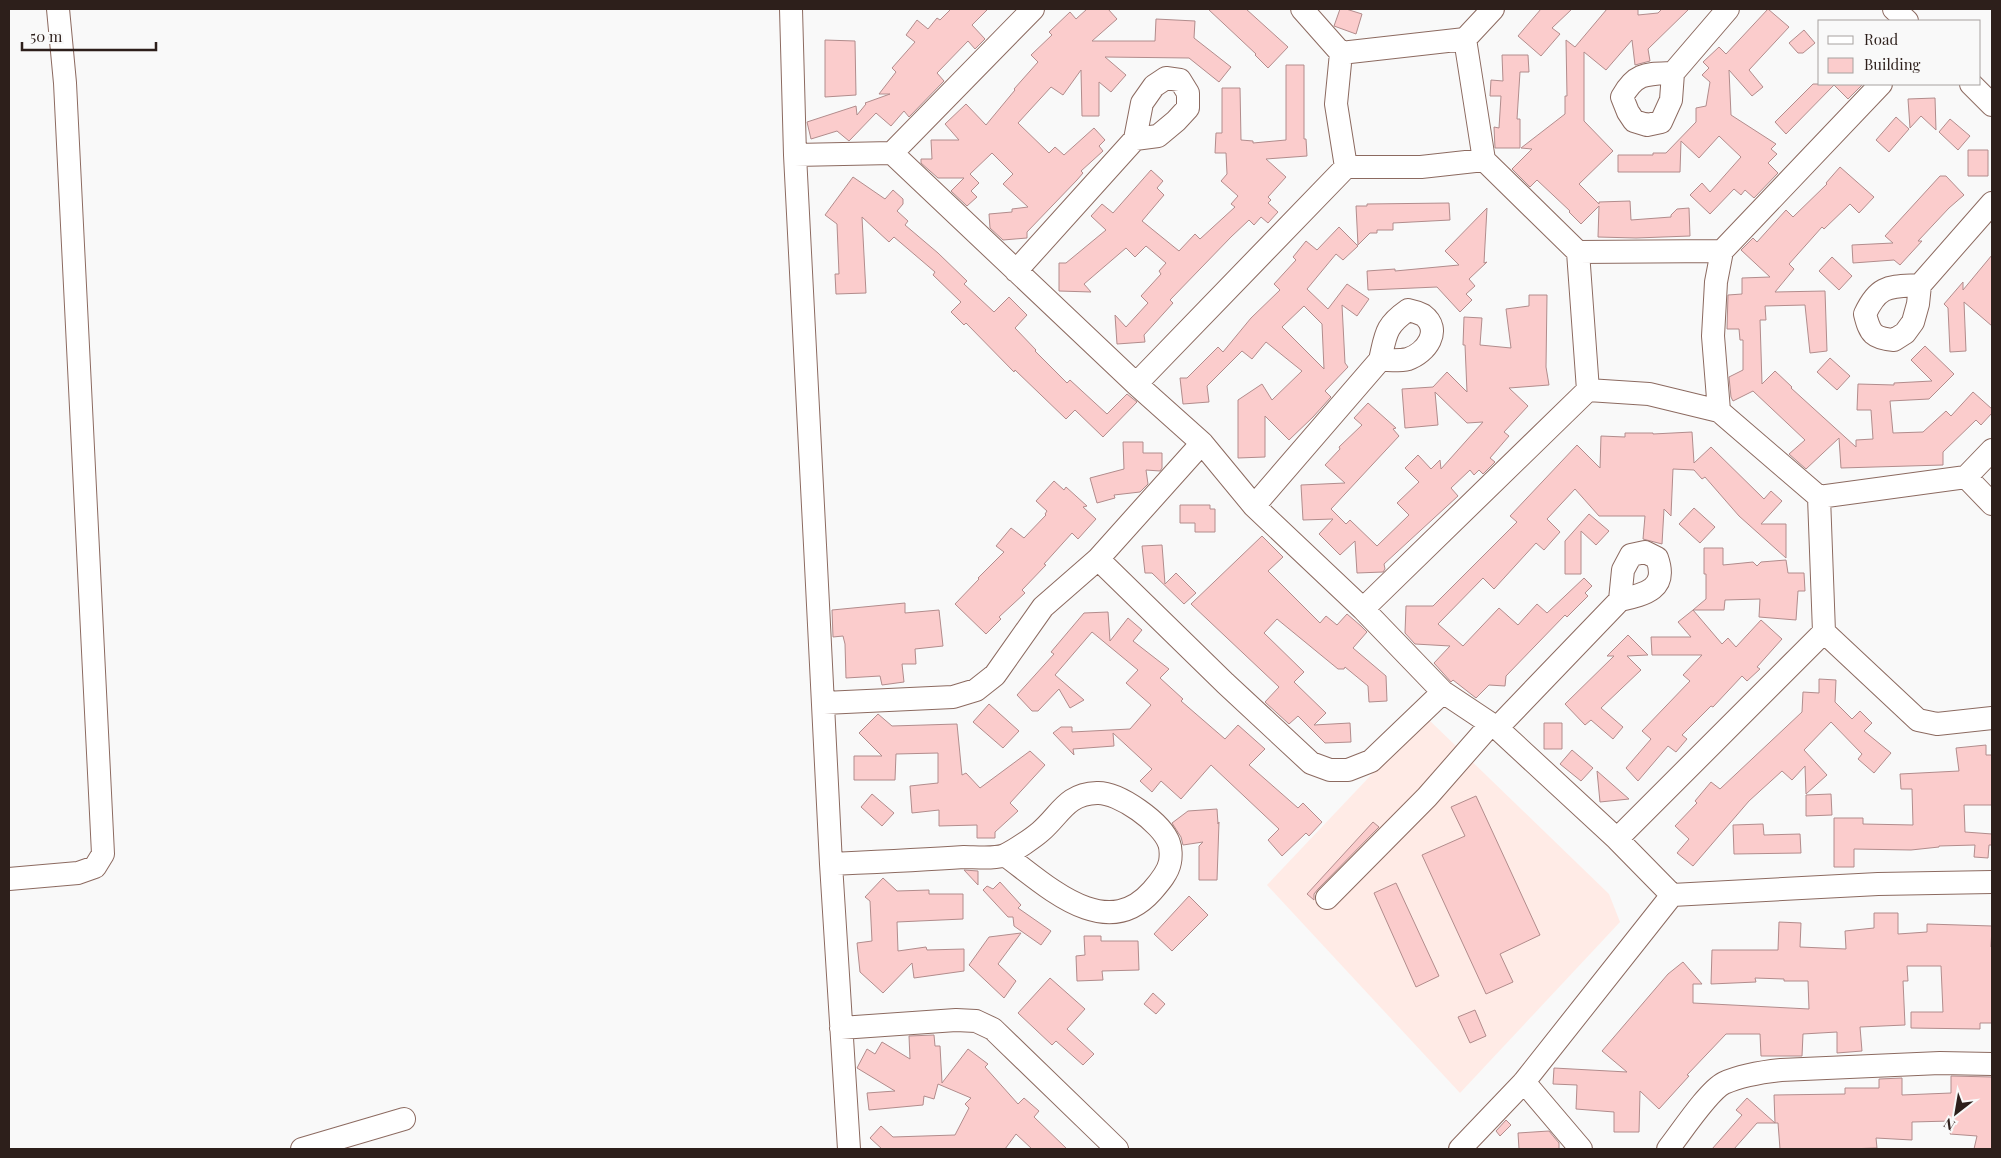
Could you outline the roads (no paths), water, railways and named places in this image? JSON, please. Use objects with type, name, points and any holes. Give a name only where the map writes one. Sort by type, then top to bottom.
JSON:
[{"type":"street","points":[[9,879],[78,873],[96,867],[103,854],[64,83],[58,9]]},
{"type":"street","points":[[790,9],[795,155],[831,864],[849,1149]]},
{"type":"street","points":[[795,155],[892,153],[1033,9]]},
{"type":"street","points":[[1302,9],[1341,53],[1336,104],[1346,167]]},
{"type":"street","points":[[1341,53],[1465,39],[1493,9]]},
{"type":"street","points":[[1673,73],[1728,9]]},
{"type":"street","points":[[1894,9],[1906,20]]},
{"type":"street","points":[[1465,39],[1484,160],[1578,252],[1588,390]]},
{"type":"street","points":[[1719,411],[1713,336],[1716,282],[1722,251],[1880,85]]},
{"type":"street","points":[[1972,85],[1992,105]]},
{"type":"street","points":[[1016,271],[1135,139]]},
{"type":"street","points":[[892,153],[1136,384],[1202,443],[1254,506],[1363,609],[1443,692],[1494,726],[1616,839],[1672,895],[1878,884],[1992,882]]},
{"type":"street","points":[[1136,384],[1346,167],[1421,167],[1484,160]]},
{"type":"street","points":[[1920,285],[1992,203]]},
{"type":"street","points":[[1578,252],[1722,251]]},
{"type":"street","points":[[1254,506],[1380,360]]},
{"type":"street","points":[[1363,609],[1588,390],[1649,394],[1719,411],[1819,497],[1824,632],[1918,720],[1937,724],[1992,718]]},
{"type":"street","points":[[824,703],[953,697],[976,690],[995,675],[1043,607],[1098,559],[1202,443]]},
{"type":"street","points":[[1819,497],[1966,477],[1992,450]]},
{"type":"street","points":[[1966,477],[1992,504]]},
{"type":"street","points":[[1098,559],[1225,683],[1311,763],[1330,770],[1348,770],[1371,761],[1443,692]]},
{"type":"street","points":[[1327,898],[1428,797],[1494,726],[1620,600]]},
{"type":"street","points":[[1616,839],[1824,632]]},
{"type":"street","points":[[831,864],[1005,855],[1040,832],[1065,804],[1081,795],[1099,792],[1135,807],[1163,832],[1170,844],[1170,862],[1162,880],[1135,905],[1109,913],[1087,909],[1061,897],[1005,855]]},
{"type":"street","points":[[1460,1149],[1524,1082],[1672,895]]},
{"type":"street","points":[[842,1028],[956,1020],[976,1021],[993,1029],[1117,1149]]},
{"type":"street","points":[[1668,1149],[1696,1112],[1722,1084],[1760,1072],[1940,1063],[1992,1064]]},
{"type":"street","points":[[1524,1082],[1581,1149]]},
{"type":"street","points":[[302,1149],[404,1119]]}]
